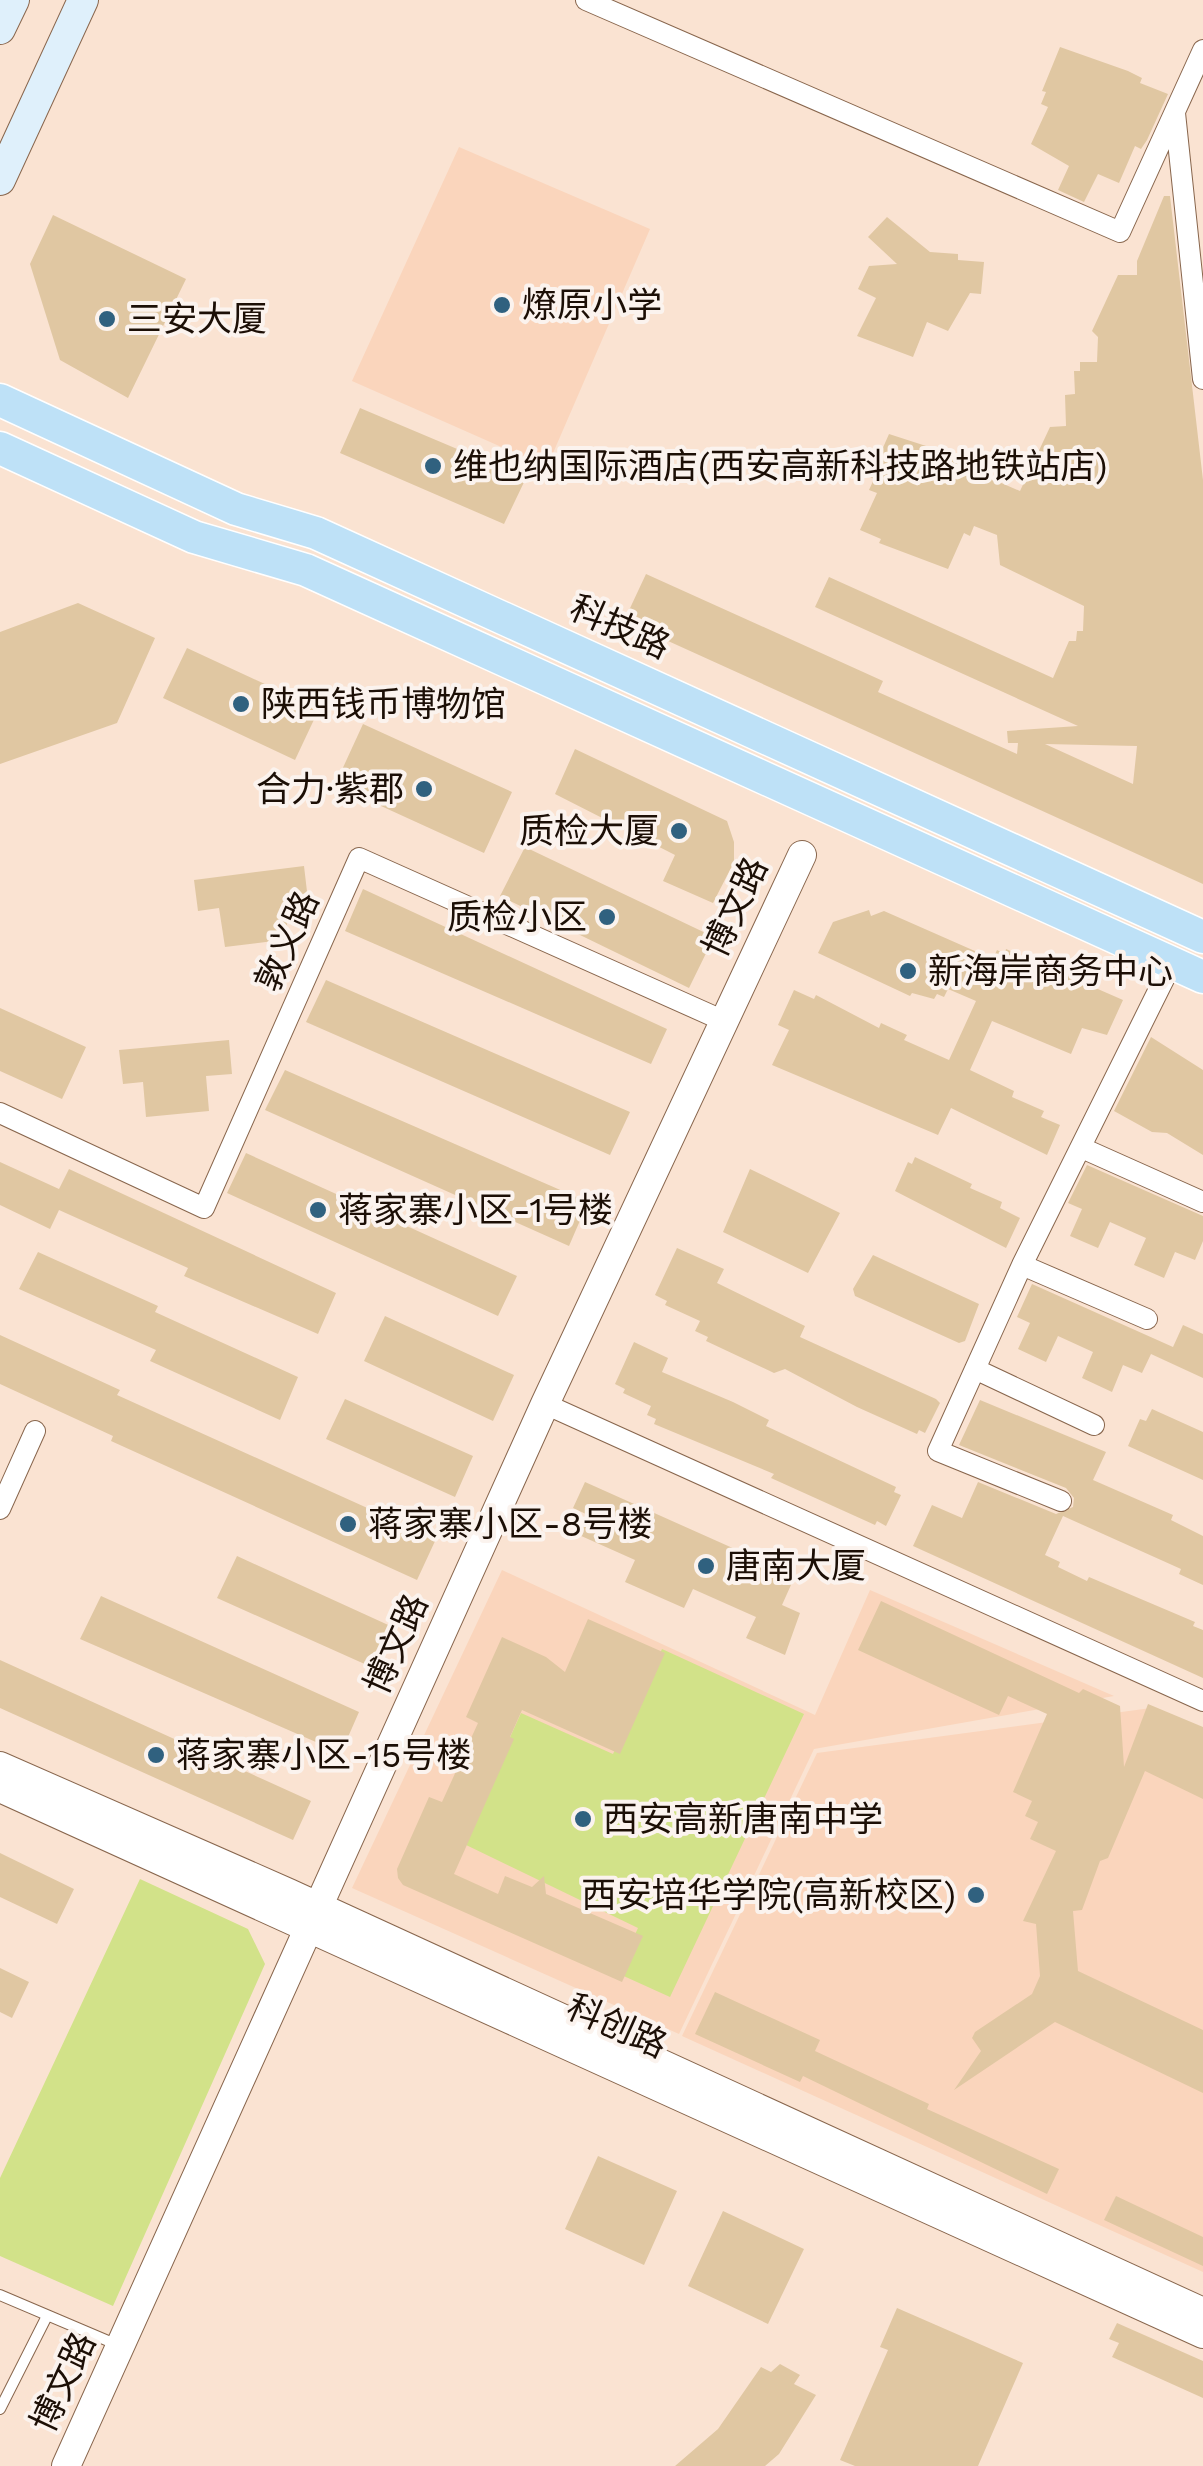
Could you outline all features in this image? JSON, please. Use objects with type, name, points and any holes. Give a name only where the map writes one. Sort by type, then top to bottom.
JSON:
[{"type":"main road","points":[[0,29],[14,0]]},
{"type":"main road","points":[[0,180],[83,0]]},
{"type":"main road","name":"科技路","points":[[0,400],[236,509],[316,533],[1203,937]]},
{"type":"main road","points":[[0,448],[194,537],[306,570],[1203,978]]},
{"type":"street","points":[[586,0],[1120,232],[1203,50]]},
{"type":"street","points":[[1174,111],[1203,379]]},
{"type":"street","name":"博文路","points":[[66,2466],[545,1404],[802,855]]},
{"type":"street","name":"敦义路","points":[[0,1113],[204,1208],[360,858],[724,1020]]},
{"type":"street","points":[[1061,1501],[938,1451],[1022,1265],[1172,963]]},
{"type":"street","points":[[1082,1148],[1203,1202]]},
{"type":"street","points":[[1022,1265],[1147,1319]]},
{"type":"street","points":[[976,1369],[1094,1425]]},
{"type":"street","points":[[545,1404],[1203,1702]]},
{"type":"street","points":[[0,1509],[36,1431]]},
{"type":"street","name":"科创路","points":[[0,1766],[314,1918],[1203,2334]]},
{"type":"street","name":"科创路","points":[[0,1788],[314,1918],[1203,2312]]},
{"type":"lane","points":[[0,2295],[121,2346]]},
{"type":"lane","points":[[0,2409],[47,2316]]},
{"type":"shaded area","name":"燎原小学","points":[[459,147],[650,229],[547,467],[352,381]]},
{"type":"shaded area","name":"西安高新唐南中学","points":[[502,1570],[815,1715],[870,1590],[1114,1696],[814,1749],[679,2034],[352,1888]]},
{"type":"shaded area","name":"西安培华学院(高新校区)","points":[[1151,1708],[1203,1732],[1203,2272],[682,2036],[817,1753]]},
{"type":"green space","points":[[662,1649],[804,1714],[670,1997],[617,1973],[638,1928],[462,1843],[521,1713],[613,1754]]},
{"type":"green space","points":[[140,1879],[248,1929],[265,1964],[113,2306],[0,2256],[0,2178]]},
{"type":"building","points":[[1060,47],[1128,71],[1142,78],[1140,83],[1168,94],[1147,140],[1141,149],[1135,146],[1119,183],[1098,174],[1084,202],[1058,190],[1069,166],[1031,144],[1048,107],[1041,104],[1046,92],[1042,91]]},
{"type":"building","points":[[1164,196],[1170,196],[1203,480],[1203,884],[624,621],[646,574],[883,681],[878,692],[1017,754],[1018,743],[1008,743],[1007,731],[1078,726],[815,607],[829,577],[1053,678],[1069,641],[1076,641],[1077,631],[1083,631],[1084,606],[1000,565],[997,535],[974,526],[970,536],[964,533],[948,569],[879,543],[881,539],[860,530],[877,493],[869,490],[874,479],[870,477],[889,434],[972,462],[969,469],[1020,491],[1050,427],[1066,426],[1065,395],[1075,394],[1074,371],[1080,371],[1080,362],[1097,362],[1098,337],[1092,331],[1118,275],[1137,275],[1137,261]],"holes":[[[1045,744],[1137,746],[1133,784]]]},
{"type":"building","name":"三安大厦","points":[[53,215],[186,279],[128,398],[60,360],[30,264]]},
{"type":"building","points":[[887,217],[930,252],[958,254],[958,260],[984,262],[981,294],[970,293],[948,331],[927,322],[913,357],[857,336],[876,298],[858,289],[869,266],[897,264],[868,237]]},
{"type":"building","name":"维也纳国际酒店(西安高新科技路地铁站店)","points":[[360,408],[526,478],[504,524],[340,453]]},
{"type":"building","points":[[78,603],[155,638],[117,723],[0,764],[0,632]]},
{"type":"building","name":"陕西钱币博物馆","points":[[187,648],[319,709],[295,760],[163,698]]},
{"type":"building","name":"合力·紫郡","points":[[363,724],[512,792],[484,853],[335,785]]},
{"type":"building","name":"质检大厦","points":[[575,749],[727,821],[734,842],[734,862],[713,903],[663,881],[675,855],[555,794]]},
{"type":"building","name":"质检小区","points":[[525,847],[714,937],[689,988],[500,896]]},
{"type":"building","points":[[304,866],[308,900],[284,903],[289,939],[225,947],[219,908],[198,911],[194,880]]},
{"type":"building","points":[[363,889],[667,1029],[651,1064],[345,931]]},
{"type":"building","points":[[869,910],[871,916],[884,911],[993,959],[997,950],[1005,954],[1006,949],[1123,1000],[1107,1035],[1082,1028],[1071,1054],[992,1021],[970,1070],[1014,1091],[1012,1097],[1044,1111],[1041,1117],[1060,1125],[1047,1155],[951,1108],[938,1135],[772,1065],[789,1030],[778,1025],[794,990],[814,999],[816,995],[879,1028],[881,1023],[907,1035],[904,1040],[949,1060],[976,1001],[948,989],[944,997],[937,994],[934,999],[912,993],[910,996],[818,953],[833,922]]},
{"type":"building","points":[[326,980],[630,1112],[610,1155],[306,1022]]},
{"type":"building","points":[[0,1008],[86,1047],[62,1099],[0,1071]]},
{"type":"building","points":[[1151,1037],[1203,1070],[1203,1155],[1167,1133],[1152,1132],[1114,1111]]},
{"type":"building","points":[[229,1040],[232,1074],[206,1076],[209,1111],[146,1117],[143,1082],[123,1084],[119,1050]]},
{"type":"building","points":[[285,1070],[588,1202],[569,1246],[265,1110]]},
{"type":"building","points":[[246,1153],[517,1276],[498,1316],[227,1193]]},
{"type":"building","points":[[915,1157],[972,1184],[970,1188],[1002,1202],[1000,1208],[1020,1218],[1006,1248],[895,1191],[908,1162],[912,1164]]},
{"type":"building","points":[[0,1162],[59,1189],[69,1169],[336,1293],[318,1334],[184,1276],[188,1268],[59,1210],[50,1229],[0,1205]]},
{"type":"building","points":[[1087,1165],[1203,1216],[1203,1241],[1195,1260],[1175,1252],[1164,1278],[1134,1265],[1146,1238],[1110,1222],[1098,1248],[1070,1236],[1082,1209],[1068,1203]]},
{"type":"building","points":[[750,1169],[840,1213],[808,1273],[723,1232]]},
{"type":"building","points":[[677,1248],[724,1269],[717,1283],[805,1326],[800,1337],[936,1399],[940,1403],[925,1433],[919,1430],[917,1434],[857,1407],[785,1369],[774,1373],[706,1341],[708,1337],[695,1331],[700,1321],[665,1305],[667,1301],[655,1295]]},
{"type":"building","points":[[38,1252],[158,1306],[155,1312],[298,1377],[280,1420],[150,1361],[156,1350],[19,1289]]},
{"type":"building","points":[[873,1255],[979,1304],[965,1341],[959,1343],[855,1296],[853,1289]]},
{"type":"building","points":[[1032,1284],[1173,1347],[1183,1325],[1203,1334],[1203,1378],[1151,1354],[1142,1373],[1123,1365],[1112,1392],[1082,1378],[1093,1352],[1058,1336],[1046,1362],[1018,1349],[1030,1323],[1017,1317]]},
{"type":"building","points":[[385,1316],[514,1375],[493,1421],[364,1361]]},
{"type":"building","points":[[0,1335],[120,1390],[117,1395],[436,1539],[417,1580],[111,1441],[113,1436],[0,1384]]},
{"type":"building","points":[[634,1342],[668,1358],[662,1372],[733,1402],[769,1420],[766,1426],[896,1487],[894,1492],[901,1495],[886,1526],[877,1521],[875,1525],[771,1478],[774,1474],[654,1424],[656,1419],[647,1415],[651,1406],[623,1393],[625,1389],[615,1384]]},
{"type":"building","points":[[345,1399],[473,1456],[455,1497],[326,1439]]},
{"type":"building","points":[[980,1400],[1106,1452],[1093,1480],[1173,1515],[1171,1520],[1203,1536],[1203,1585],[1179,1574],[1181,1569],[1063,1516],[1045,1555],[1060,1562],[1058,1567],[1087,1581],[1089,1577],[1195,1622],[1193,1626],[1203,1630],[1203,1678],[913,1546],[932,1505],[962,1518],[978,1482],[1056,1514],[1073,1507],[1074,1498],[1066,1488],[959,1445]]},
{"type":"building","points":[[1152,1409],[1203,1432],[1203,1480],[1128,1446],[1140,1419],[1146,1421]]},
{"type":"building","name":"唐南大厦","points":[[585,1482],[795,1576],[782,1605],[800,1613],[785,1655],[746,1638],[756,1617],[693,1589],[684,1608],[625,1582],[635,1560],[579,1535],[588,1515],[573,1508]]},
{"type":"building","points":[[237,1556],[397,1629],[378,1670],[217,1598]]},
{"type":"building","points":[[101,1596],[359,1712],[341,1753],[80,1639]]},
{"type":"building","points":[[881,1601],[1079,1693],[1083,1689],[1120,1706],[1124,1767],[1148,1704],[1203,1727],[1203,1799],[1145,1771],[1108,1858],[1100,1861],[1082,1910],[1073,1911],[1078,1971],[1203,2030],[1203,2093],[1055,2022],[954,2090],[981,2051],[972,2038],[975,2032],[1032,1994],[1040,1976],[1036,1924],[1023,1921],[1056,1851],[1030,1839],[1038,1822],[1025,1816],[1032,1801],[1013,1792],[1047,1714],[1008,1696],[999,1715],[858,1650]]},
{"type":"building","points":[[588,1619],[665,1653],[620,1754],[522,1710],[510,1737],[514,1739],[454,1874],[498,1894],[505,1876],[532,1887],[544,1876],[546,1894],[643,1936],[622,1982],[403,1885],[397,1869],[429,1797],[442,1802],[478,1723],[466,1717],[502,1637],[546,1657],[565,1672]]},
{"type":"building","name":"蒋家寨小区-15号楼","points":[[0,1660],[311,1801],[293,1840],[0,1708]]},
{"type":"building","points":[[0,1853],[74,1889],[57,1924],[0,1897]]},
{"type":"building","points":[[0,1968],[29,1982],[12,2018],[0,2012]]},
{"type":"building","points":[[715,1992],[820,2040],[815,2051],[929,2104],[927,2109],[1059,2169],[1047,2194],[803,2076],[800,2082],[695,2034]]},
{"type":"building","points":[[598,2156],[677,2191],[644,2265],[565,2229]]},
{"type":"building","points":[[1116,2196],[1203,2237],[1203,2266],[1104,2220]]},
{"type":"building","points":[[723,2211],[804,2249],[768,2324],[688,2286]]},
{"type":"building","points":[[897,2308],[1023,2363],[978,2466],[855,2466],[840,2460],[888,2350],[880,2347]]},
{"type":"building","points":[[1117,2323],[1203,2361],[1203,2398],[1112,2357],[1119,2343],[1109,2339]]},
{"type":"building","points":[[780,2364],[800,2375],[794,2384],[816,2395],[779,2454],[765,2466],[675,2466],[718,2429],[761,2367],[771,2372]]},
{"type":"place","name":"燎原小学","points":[[502,305]]},
{"type":"place","name":"三安大厦","points":[[107,319]]},
{"type":"place","name":"维也纳国际酒店(西安高新科技路地铁站店)","points":[[433,466]]},
{"type":"place","name":"陕西钱币博物馆","points":[[241,704]]},
{"type":"place","name":"合力·紫郡","points":[[424,789]]},
{"type":"place","name":"质检大厦","points":[[679,831]]},
{"type":"place","name":"质检小区","points":[[607,917]]},
{"type":"place","name":"新海岸商务中心","points":[[908,971]]},
{"type":"place","name":"蒋家寨小区-1号楼","points":[[318,1210]]},
{"type":"place","name":"蒋家寨小区-8号楼","points":[[348,1524]]},
{"type":"place","name":"唐南大厦","points":[[706,1566]]},
{"type":"place","name":"蒋家寨小区-15号楼","points":[[156,1755]]},
{"type":"place","name":"西安高新唐南中学","points":[[583,1819]]},
{"type":"place","name":"西安培华学院(高新校区)","points":[[976,1895]]}]
